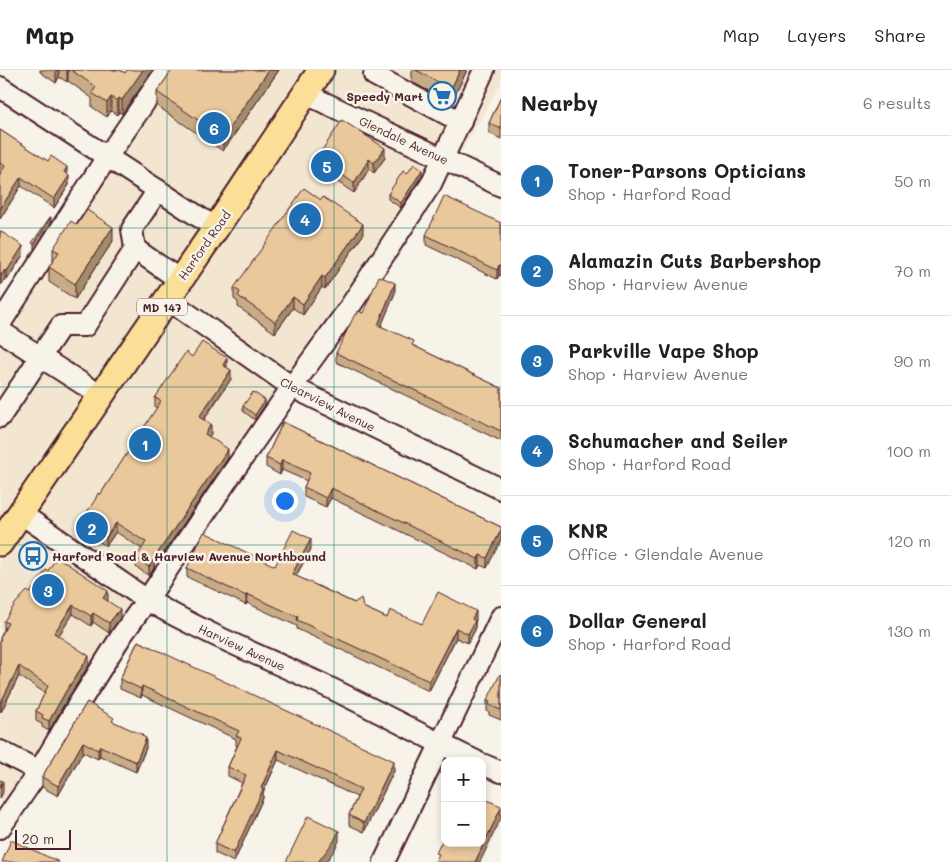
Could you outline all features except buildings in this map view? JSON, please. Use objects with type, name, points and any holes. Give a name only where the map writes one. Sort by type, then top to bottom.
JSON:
[{"type":"main road","name":"Harford Road","points":[[0,543],[174,290],[321,70]]},
{"type":"street","points":[[0,324],[107,157],[167,70]]},
{"type":"street","points":[[0,828],[39,771],[122,634],[292,387],[347,311],[431,184],[484,70]]},
{"type":"street","points":[[372,72],[461,122]]},
{"type":"street","points":[[0,87],[216,228]]},
{"type":"street","name":"Glendale Avenue","points":[[306,94],[501,186]]},
{"type":"street","points":[[0,417],[60,326],[85,326],[136,249],[132,229],[158,190]]},
{"type":"street","name":"Clearview Avenue","points":[[136,249],[174,290],[292,387],[501,489]]},
{"type":"street","points":[[0,331],[100,395]]},
{"type":"street","name":"Harview Avenue","points":[[20,513],[147,600],[167,611],[468,757]]},
{"type":"street","points":[[384,862],[501,617]]},
{"type":"street","points":[[0,751],[39,771]]},
{"type":"street","points":[[486,766],[501,772]]},
{"type":"shaded area","points":[[173,70],[501,70],[501,83],[454,164],[111,651],[0,835],[0,325]]},
{"type":"place","name":"Speedy Mart","points":[[442,96]]},
{"type":"place","name":"Dollar General","points":[[214,128]]},
{"type":"place","name":"KNR","points":[[327,166]]},
{"type":"place","name":"Schumacher and Seiler","points":[[305,219]]},
{"type":"place","name":"Toner-Parsons Opticians","points":[[145,444]]},
{"type":"place","name":"Alamazin Cuts Barbershop","points":[[92,528]]},
{"type":"place","name":"Harford Road & Harview Avenue Northbound","points":[[33,556]]},
{"type":"place","name":"Parkville Vape Shop","points":[[48,590]]}]
